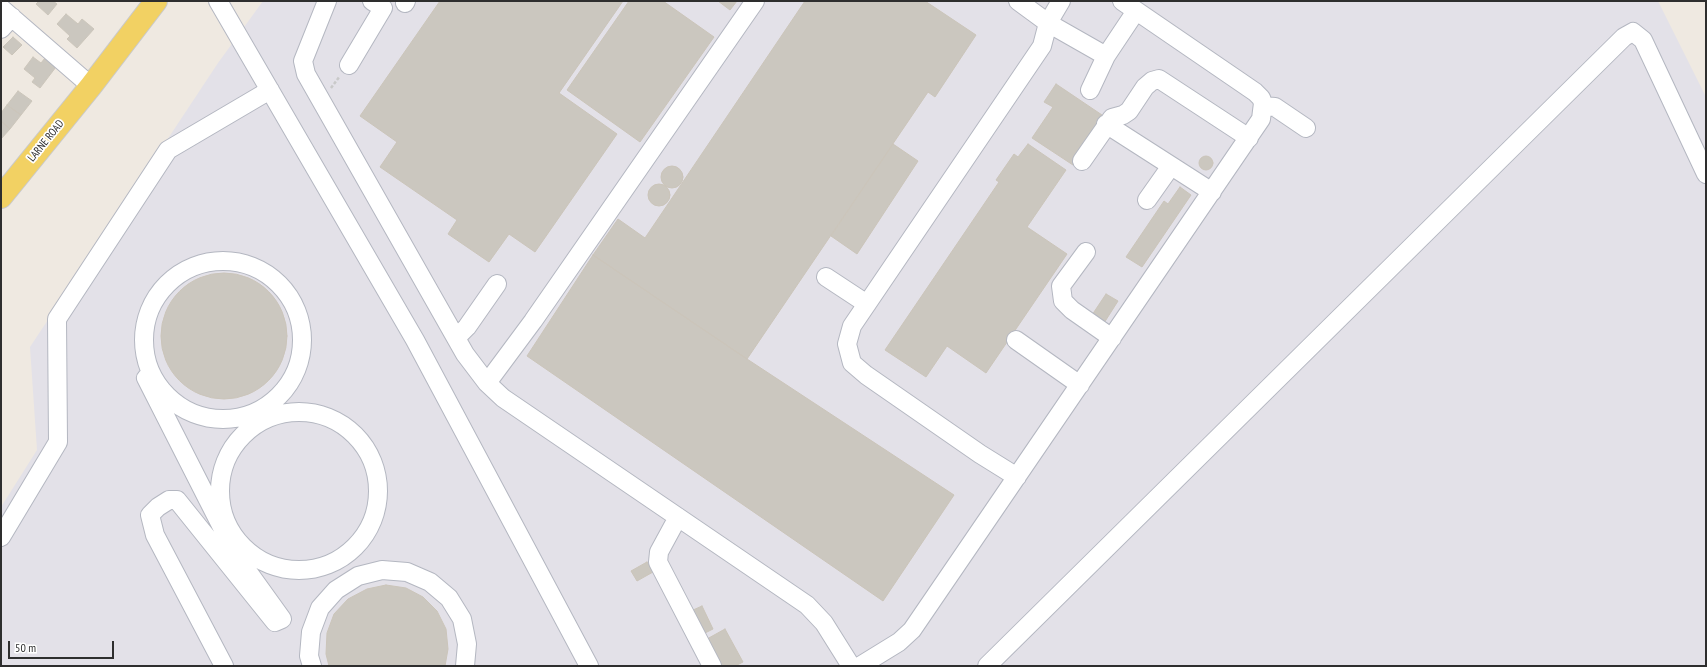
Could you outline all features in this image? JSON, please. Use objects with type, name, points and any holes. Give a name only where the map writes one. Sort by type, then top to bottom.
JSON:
[{"type":"main road","name":"LARNE ROAD","points":[[1,197],[91,86],[156,1]]},
{"type":"street","points":[[218,1],[415,340],[589,666]]},
{"type":"street","points":[[328,1],[314,30],[303,61],[306,74],[465,354],[487,383],[504,398],[807,605],[824,624],[851,666]]},
{"type":"street","points":[[349,65],[383,8],[372,1]]},
{"type":"street","points":[[487,383],[533,321],[755,1]]},
{"type":"street","points":[[1018,1],[1048,23],[1106,56]]},
{"type":"street","points":[[1017,477],[980,454],[866,375],[852,363],[847,344],[852,326],[1042,46],[1048,23],[1061,1]]},
{"type":"street","points":[[860,666],[899,642],[912,630],[1249,138],[1261,119],[1263,106],[1261,98],[1255,92],[1129,6],[1090,90]]},
{"type":"street","points":[[5,18],[91,86]]},
{"type":"street","points":[[987,666],[1624,37],[1633,32],[1643,40],[1706,174]]},
{"type":"street","points":[[1082,161],[1106,124],[1112,118],[1123,115],[1129,111],[1145,87],[1152,81],[1158,79],[1249,138]]},
{"type":"street","points":[[1,537],[58,442],[57,320],[168,150],[270,90]]},
{"type":"street","points":[[1263,106],[1275,107],[1306,128]]},
{"type":"street","points":[[1106,124],[1212,192]]},
{"type":"street","points":[[1147,200],[1171,166]]},
{"type":"street","points":[[1086,252],[1061,286],[1062,300],[1072,310],[1112,338]]},
{"type":"street","points":[[269,412],[248,431],[232,450],[222,473],[220,498],[225,526],[243,547],[266,563],[292,570],[319,568],[344,556],[364,537],[376,512],[379,485],[373,461],[360,440],[341,424],[318,414],[269,412],[243,417],[216,419],[190,412],[167,396],[151,373],[144,347],[146,322],[156,299],[172,280],[193,267],[217,261],[242,263],[265,272],[284,289],[297,310],[303,334],[300,361],[288,386],[269,412]]},
{"type":"street","points":[[826,277],[867,304]]},
{"type":"street","points":[[456,338],[467,327],[497,284]]},
{"type":"street","points":[[1016,340],[1080,385]]},
{"type":"street","points":[[151,373],[146,378],[225,526],[236,555],[282,619],[275,622],[177,500],[169,500],[158,507],[150,515],[155,535],[224,666]]},
{"type":"street","points":[[678,517],[659,552],[658,562],[712,666]]},
{"type":"street","points":[[319,568],[336,590]]},
{"type":"street","points":[[312,666],[309,656],[311,632],[320,608],[336,590],[358,576],[382,570],[407,572],[430,582],[449,598],[462,619],[467,644],[465,666]]},
{"type":"path","points":[[321,100],[349,65]]},
{"type":"shaded area","points":[[263,1],[1658,1],[1706,97],[1706,666],[1,666],[1,507],[37,450],[30,347],[218,63]]},
{"type":"building","points":[[39,1],[53,1],[57,4],[48,15],[36,4]]},
{"type":"building","points":[[440,1],[623,1],[559,93],[617,134],[535,252],[509,234],[489,262],[448,234],[457,220],[380,167],[397,142],[360,116]]},
{"type":"building","points":[[629,1],[663,1],[714,37],[640,142],[567,90]]},
{"type":"building","points":[[718,1],[737,1],[730,10]]},
{"type":"building","points":[[805,1],[925,1],[976,35],[935,97],[928,92],[747,359],[593,255],[618,219],[645,238]]},
{"type":"building","points":[[66,14],[78,24],[82,19],[94,29],[77,48],[67,39],[70,36],[57,24]]},
{"type":"building","points":[[13,37],[22,45],[12,55],[3,47]]},
{"type":"building","points":[[33,57],[41,63],[45,58],[56,67],[40,88],[32,82],[35,78],[24,69]]},
{"type":"building","points":[[1056,84],[1105,117],[1073,165],[1032,138],[1053,107],[1044,102]]},
{"type":"building","points":[[18,91],[32,101],[21,115],[7,105]]},
{"type":"building","points":[[7,105],[21,115],[10,129],[1,121],[1,113]]},
{"type":"building","points":[[1,121],[10,129],[1,139]]},
{"type":"building","points":[[893,144],[918,161],[857,254],[831,236]]},
{"type":"building","points":[[1028,144],[1066,170],[1027,227],[1067,254],[986,373],[947,346],[926,377],[885,350],[999,182],[996,180],[1014,154],[1018,157]]},
{"type":"building","points":[[1203,156],[1209,156],[1213,160],[1213,166],[1209,170],[1203,170],[1199,166],[1199,160]]},
{"type":"building","points":[[672,166],[676,167],[682,173],[682,181],[676,187],[672,188],[668,187],[662,181],[661,177],[662,173],[668,167]]},
{"type":"building","points":[[659,184],[663,185],[669,191],[669,199],[663,205],[659,206],[655,205],[649,199],[648,195],[649,191],[655,185]]},
{"type":"building","points":[[1180,187],[1191,195],[1142,267],[1126,257],[1164,201],[1168,204]]},
{"type":"building","points":[[593,255],[747,359],[954,495],[883,601],[527,356]]},
{"type":"building","points":[[224,273],[248,278],[259,284],[272,296],[282,312],[287,336],[282,360],[276,371],[264,384],[248,394],[224,399],[200,394],[189,388],[176,376],[166,360],[161,336],[166,312],[172,301],[184,288],[200,278]]},
{"type":"building","points":[[1106,294],[1118,301],[1104,323],[1092,315]]},
{"type":"building","points":[[647,562],[653,572],[637,581],[631,571]]},
{"type":"building","points":[[386,585],[406,588],[423,597],[437,611],[446,629],[448,649],[445,666],[329,666],[326,654],[327,633],[334,614],[348,599],[367,589]]},
{"type":"building","points":[[702,606],[713,629],[703,634],[691,611]]},
{"type":"building","points":[[725,629],[743,662],[735,666],[722,666],[707,639]]}]
